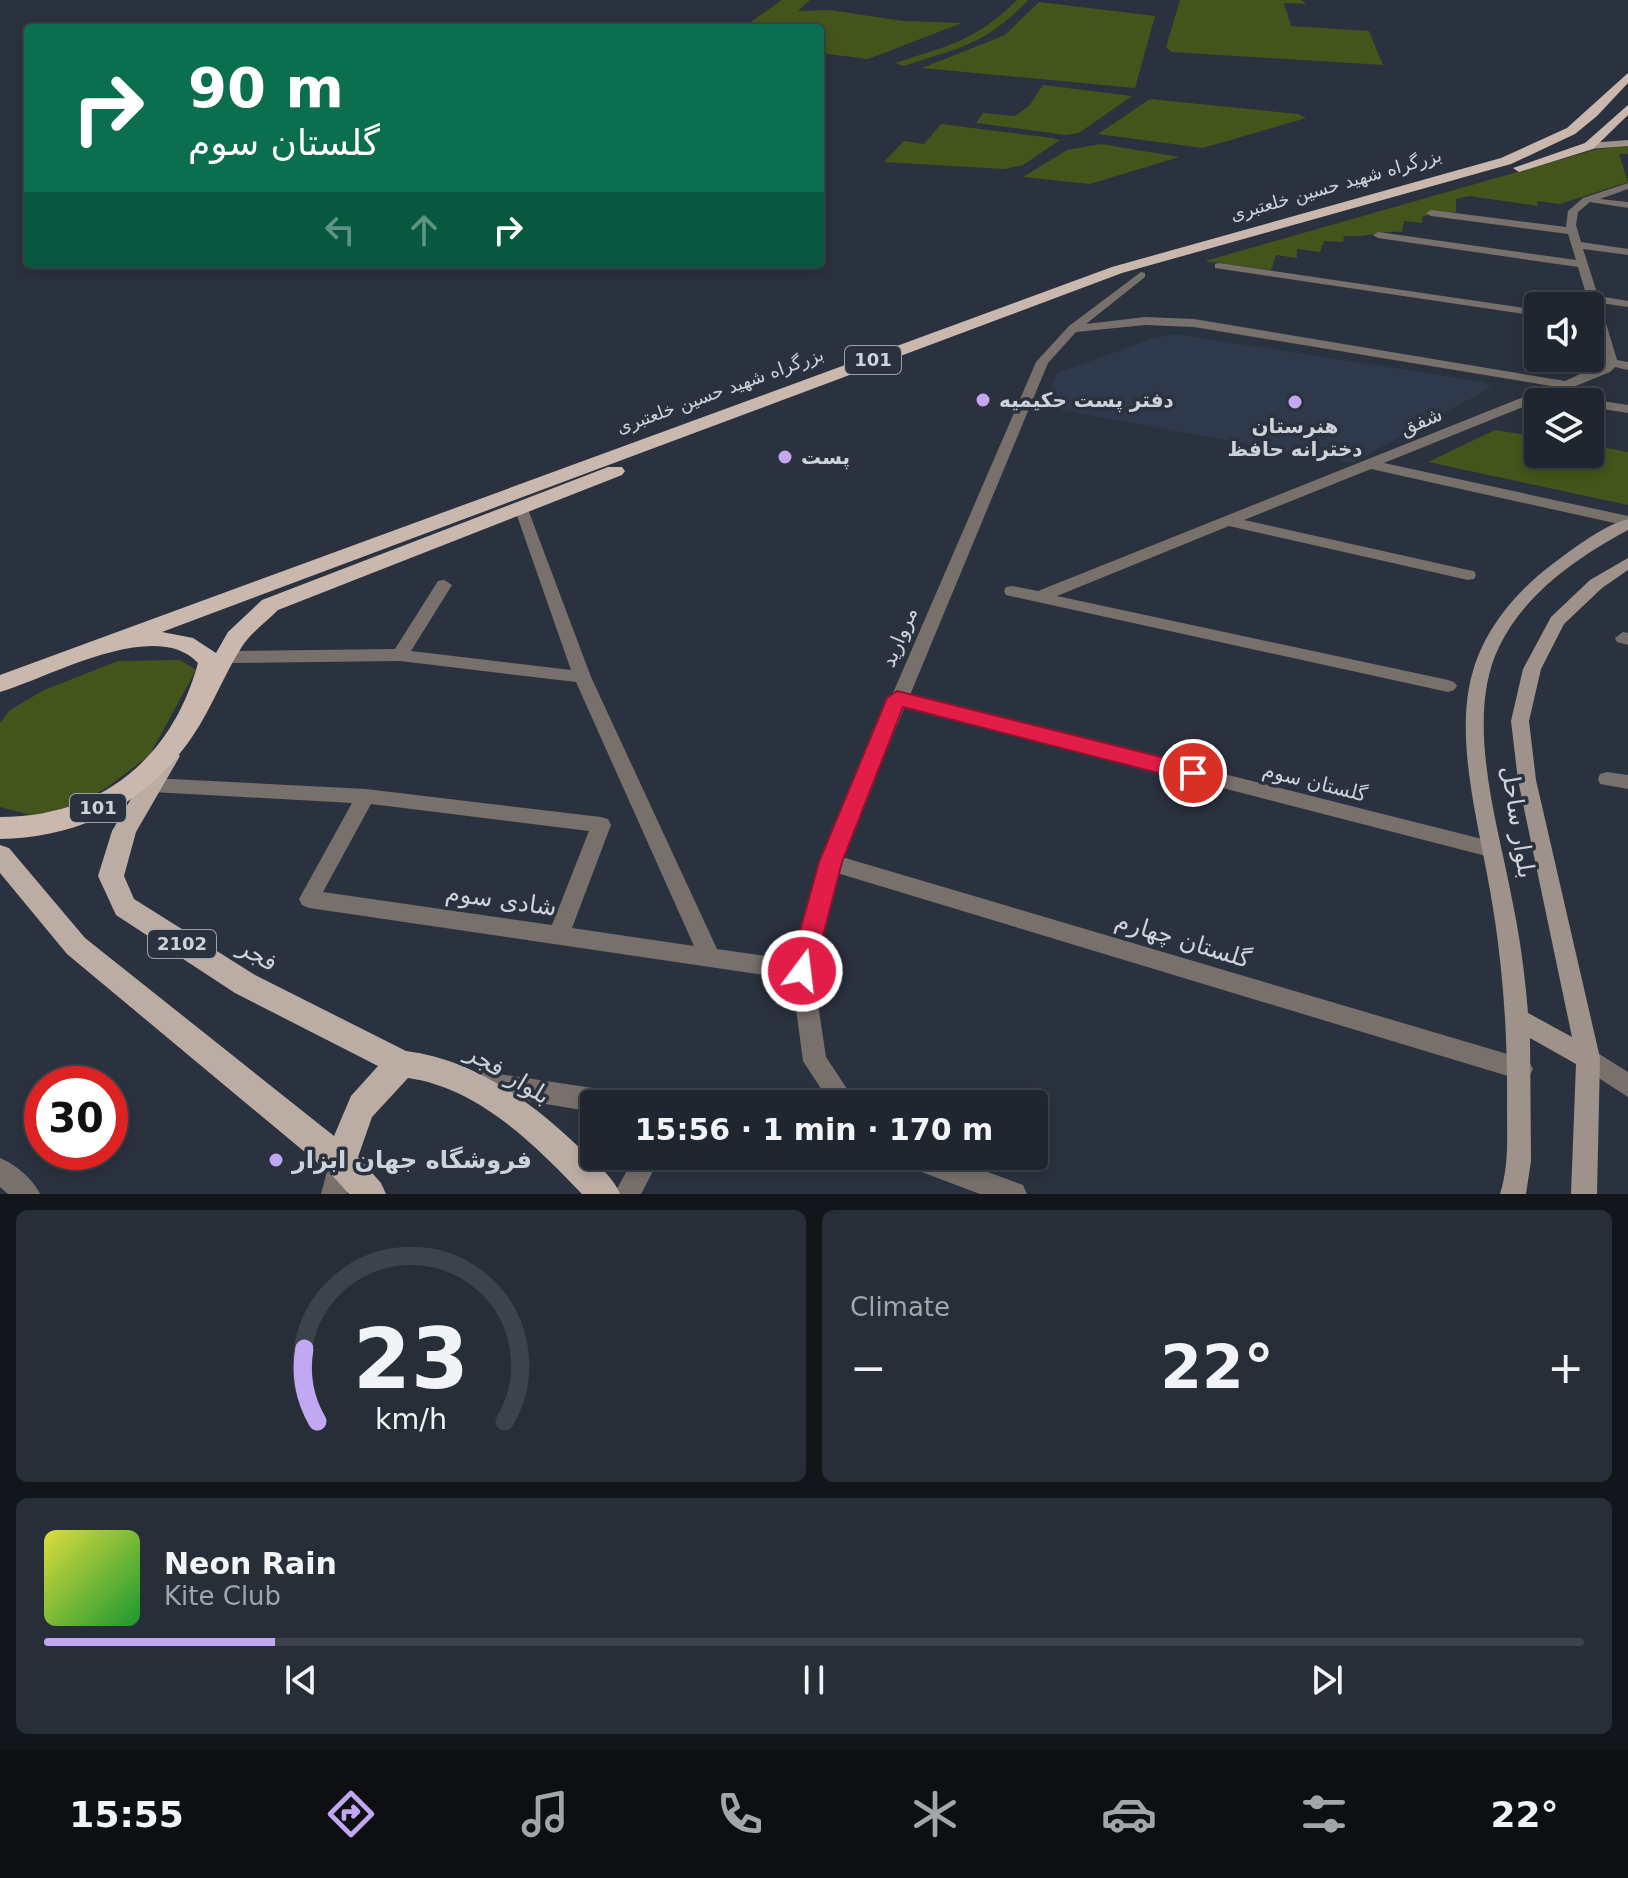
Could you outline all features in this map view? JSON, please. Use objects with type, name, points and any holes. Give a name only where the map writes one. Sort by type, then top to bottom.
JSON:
[{"type":"highway","name":"بزرگراه شهید حسین خلعتبری","points":[[0,684],[1117,270],[1520,156],[1571,131],[1593,114],[1628,76]]},
{"type":"highway","name":"بزرگراه شهید حسین خلعتبری","points":[[199,703],[236,638],[270,605],[521,507],[1141,275],[1589,146],[1628,109]]},
{"type":"highway","points":[[1589,146],[1628,132]]},
{"type":"highway","points":[[109,642],[168,640],[189,644],[203,652],[210,662],[199,703]]},
{"type":"highway","points":[[0,696],[61,661]]},
{"type":"highway","name":"101","points":[[0,828],[22,830],[95,810],[125,791],[176,742],[199,703]]},
{"type":"main road","points":[[1589,146],[1628,143]]},
{"type":"main road","name":"بلوار ساحل","points":[[1513,1194],[1521,1069],[1519,1020],[1502,897],[1490,849],[1476,704],[1489,649],[1523,598],[1560,564],[1628,522]]},
{"type":"main road","name":"بلوار ساحل","points":[[1584,1194],[1588,1058],[1527,780],[1520,721],[1532,669],[1557,621],[1596,584],[1628,563]]},
{"type":"main road","name":"فجر","points":[[176,742],[124,831],[111,876],[125,907],[245,984],[403,1064]]},
{"type":"main road","points":[[0,855],[76,946],[341,1162],[370,1194]]},
{"type":"main road","points":[[1519,1020],[1588,1058]]},
{"type":"main road","points":[[341,1162],[354,1115],[371,1089],[403,1064]]},
{"type":"main road","name":"بلوار فجر","points":[[403,1064],[425,1065],[463,1079],[550,1137],[604,1194]]},
{"type":"street","points":[[1591,292],[1575,238],[1573,211],[1586,200],[1628,186]]},
{"type":"street","points":[[1586,200],[1628,205]]},
{"type":"street","points":[[1431,213],[1575,238],[1628,252]]},
{"type":"street","points":[[1378,235],[1583,264]]},
{"type":"street","points":[[1219,266],[1524,311]]},
{"type":"street","name":"مروارید","points":[[835,1090],[815,1061],[802,971],[830,862],[1042,362],[1073,329],[1141,275]]},
{"type":"street","points":[[1604,301],[1628,304]]},
{"type":"street","points":[[1073,329],[1145,321],[1194,323],[1566,385]]},
{"type":"street","points":[[1604,343],[1612,363],[1628,366]]},
{"type":"street","name":"شفق","points":[[1558,388],[1612,363]]},
{"type":"street","name":"شفق","points":[[1039,597],[1524,401]]},
{"type":"street","points":[[1604,405],[1628,409]]},
{"type":"street","points":[[1368,464],[1628,522]]},
{"type":"street","points":[[521,507],[582,677],[709,956]]},
{"type":"street","points":[[1226,521],[1468,575]]},
{"type":"street","points":[[400,655],[444,585]]},
{"type":"street","points":[[1012,591],[1448,686]]},
{"type":"street","points":[[225,657],[400,655],[582,677]]},
{"type":"street","name":"گلستان سوم","points":[[897,698],[1490,849]]},
{"type":"street","points":[[1607,779],[1628,782]]},
{"type":"street","points":[[152,785],[366,796],[601,825],[559,934]]},
{"type":"street","name":"شادی سوم","points":[[366,796],[309,899],[802,971]]},
{"type":"street","name":"گلستان چهارم","points":[[830,862],[1521,1069]]},
{"type":"street","points":[[1588,1058],[1628,1086]]},
{"type":"street","points":[[463,1079],[580,1098]]},
{"type":"street","points":[[334,1194],[341,1162]]},
{"type":"street","points":[[0,1170],[27,1194]]},
{"type":"street","points":[[627,1194],[641,1170]]},
{"type":"street","points":[[950,1170],[1014,1194]]},
{"type":"shaded area","points":[[1176,334],[1484,382],[1492,387],[1352,463],[1044,407],[1057,373],[1151,339]]},
{"type":"green space","points":[[782,0],[810,0],[798,11],[830,10],[903,21],[962,23],[868,59],[824,54],[824,24],[748,24]]},
{"type":"green space","points":[[1017,0],[1028,0],[985,36],[957,49],[904,66],[895,63],[975,33]]},
{"type":"green space","points":[[1180,0],[1302,0],[1306,4],[1284,3],[1291,26],[1369,31],[1383,65],[1171,52],[1166,47]]},
{"type":"green space","points":[[1039,2],[1155,16],[1135,88],[922,68],[1005,35]]},
{"type":"green space","points":[[1043,85],[1132,96],[1079,133],[1066,135],[976,123],[983,113],[1015,116],[1029,106]]},
{"type":"green space","points":[[1150,99],[1298,114],[1306,118],[1203,148],[1098,134]]},
{"type":"green space","points":[[941,124],[1060,140],[1023,165],[1004,169],[884,162],[904,141],[924,144]]},
{"type":"green space","points":[[1101,144],[1179,157],[1090,184],[1023,177],[1067,150]]},
{"type":"green space","points":[[1628,145],[1628,154],[1619,154],[1628,182],[1560,204],[1537,201],[1538,206],[1469,196],[1456,199],[1456,212],[1423,216],[1422,223],[1404,221],[1402,232],[1344,236],[1343,242],[1324,241],[1320,252],[1297,249],[1297,258],[1276,255],[1271,270],[1205,261],[1594,150]]},
{"type":"green space","points":[[1495,430],[1524,435],[1524,468],[1604,468],[1604,448],[1628,452],[1628,505],[1428,462]]},
{"type":"green space","points":[[180,660],[196,670],[149,756],[103,790],[43,818],[0,807],[0,723],[10,710],[44,690],[118,661]]},
{"type":"place","name":"دفتر پست حکیمیه","points":[[983,400]]},
{"type":"place","name":"هنرستان دخترانه حافظ","points":[[1295,402]]},
{"type":"place","name":"پست","points":[[785,457]]},
{"type":"place","name":"فروشگاه جهان ابزار","points":[[276,1160]]},
{"type":"route","points":[[802,971],[830,862],[897,698],[1193,773]]}]
